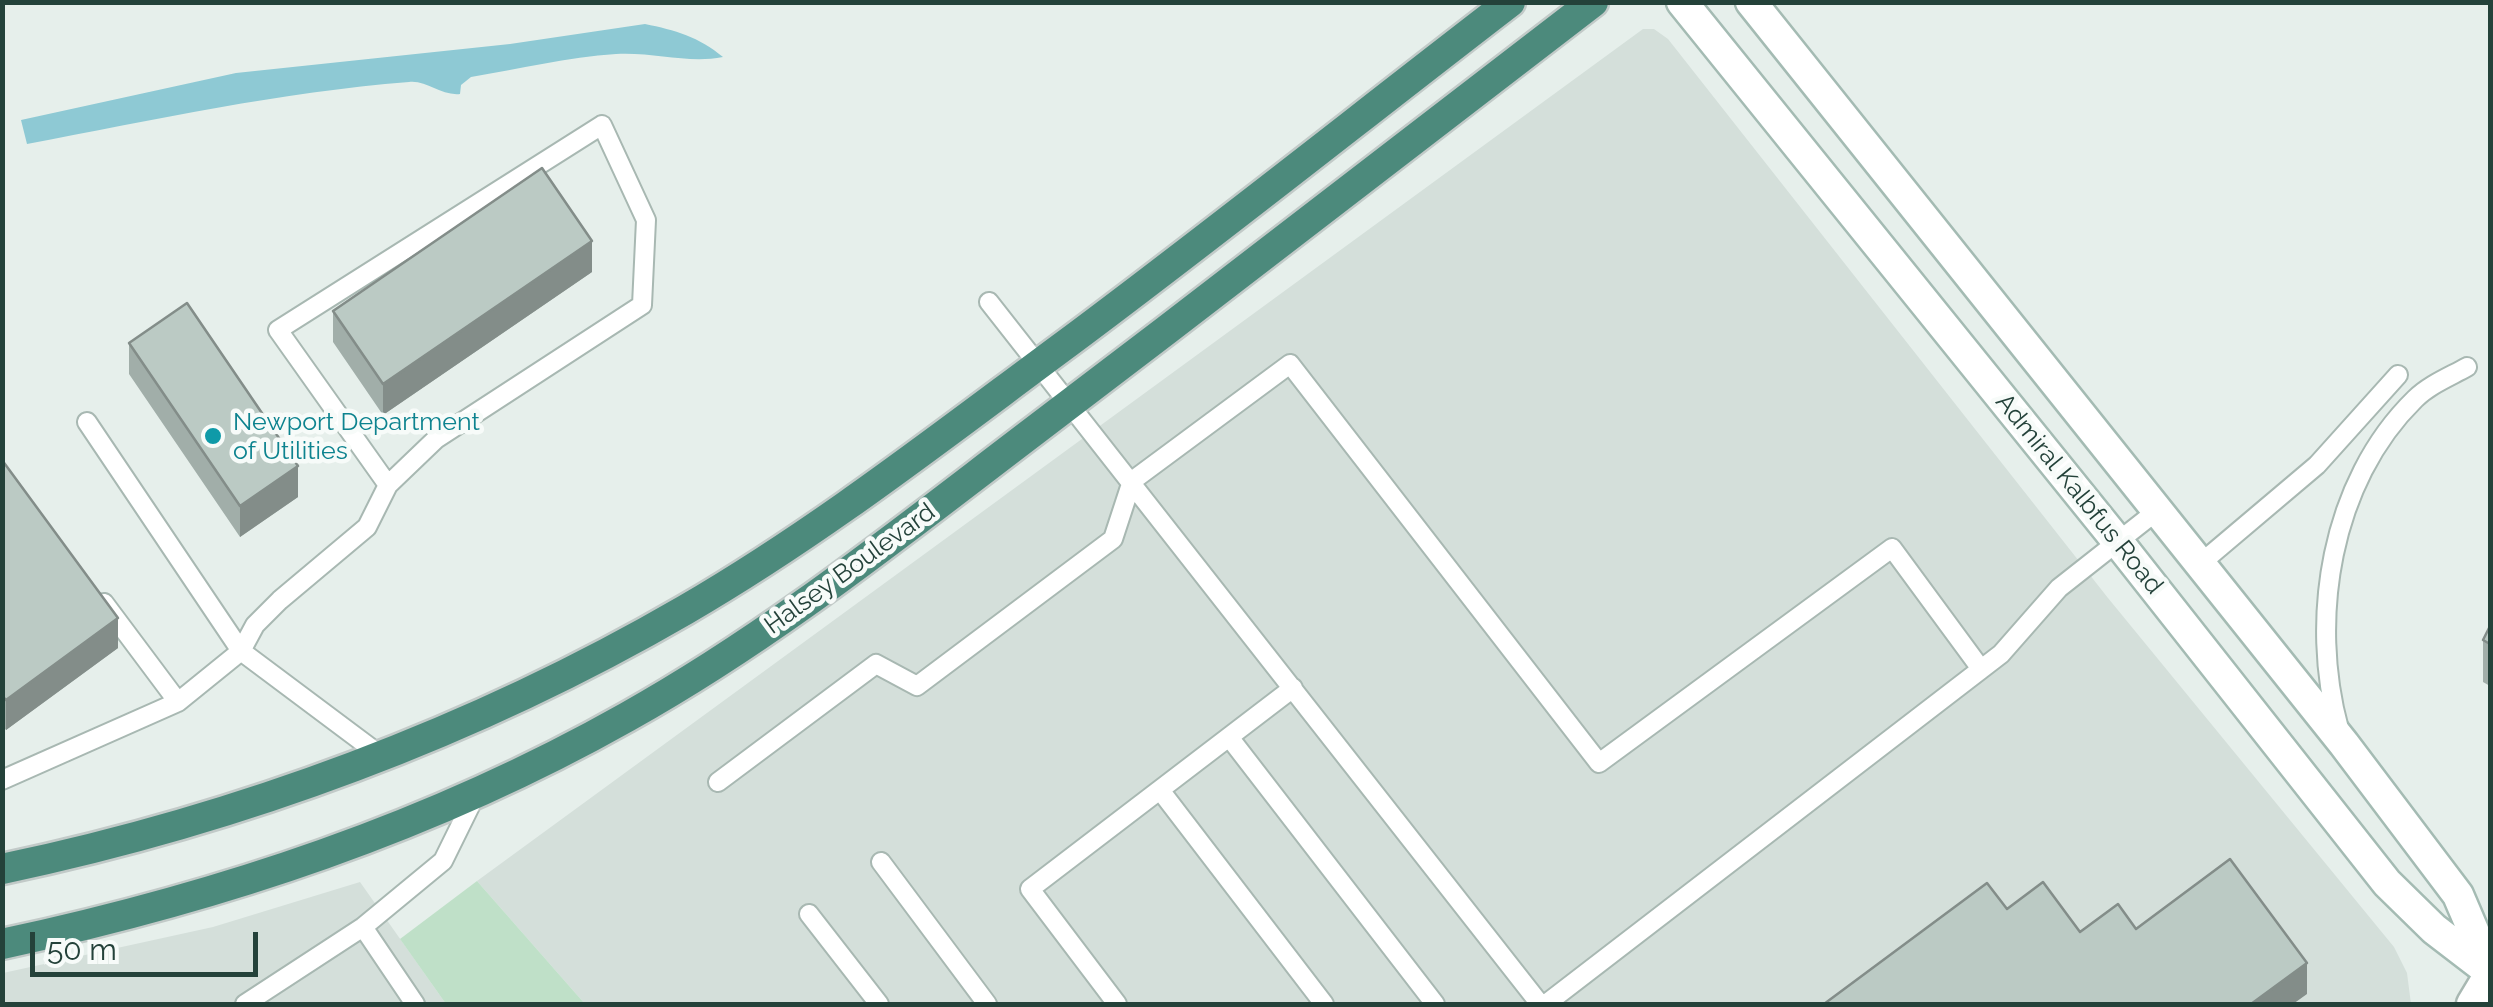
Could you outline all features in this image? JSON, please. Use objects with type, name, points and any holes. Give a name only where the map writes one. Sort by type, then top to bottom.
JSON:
[{"type":"highway","name":"Halsey Boulevard","points":[[2,868],[205,816],[380,755],[532,690],[712,594],[868,493],[1510,2]]},
{"type":"highway","name":"Halsey Boulevard","points":[[2,944],[146,910],[270,874],[476,794],[626,718],[768,630],[1593,2]]},
{"type":"main road","name":"Admiral Kalbfus Road","points":[[1682,2],[2118,542],[2387,883],[2434,929],[2491,972]]},
{"type":"main road","name":"Admiral Kalbfus Road","points":[[1751,2],[2344,744],[2458,895],[2491,972]]},
{"type":"main road","points":[[2472,1004],[2491,972]]},
{"type":"lane","points":[[2,780],[178,702],[241,652],[255,625],[280,600],[367,527],[388,485],[436,439],[642,305],[646,220],[602,126],[278,330],[388,485]]},
{"type":"lane","points":[[989,302],[1543,1004],[2001,654],[2059,588],[2158,510]]},
{"type":"lane","points":[[718,782],[876,664],[916,686],[1113,539],[1132,481],[1290,364],[1599,762],[1892,548],[1981,669]]},
{"type":"lane","points":[[2344,744],[2326,671],[2326,589],[2335,543],[2368,467],[2402,414],[2416,398],[2467,367]]},
{"type":"lane","points":[[2201,563],[2317,465],[2398,376]]},
{"type":"lane","points":[[87,422],[241,652],[380,755]]},
{"type":"lane","points":[[96,592],[178,702]]},
{"type":"lane","points":[[1117,1004],[1030,889],[1294,688]]},
{"type":"lane","points":[[1229,737],[1435,1004]]},
{"type":"lane","points":[[1160,790],[1324,1004]]},
{"type":"lane","points":[[245,1004],[363,927],[443,861],[476,794]]},
{"type":"lane","points":[[881,862],[987,1004]]},
{"type":"lane","points":[[809,914],[879,1004]]},
{"type":"lane","points":[[363,927],[415,1004]]},
{"type":"shaded area","points":[[1643,29],[1654,29],[1668,39],[2108,598],[2394,947],[2407,973],[2411,1004],[585,1004],[477,881]]},
{"type":"shaded area","points":[[360,882],[446,1004],[3,1004],[3,973],[213,927]]},
{"type":"green space","points":[[477,881],[585,1004],[446,1004],[400,939]]},
{"type":"water","points":[[645,24],[686,35],[723,57],[616,54],[580,58],[471,77],[461,85],[460,94],[416,82],[361,87],[218,108],[27,144],[21,120],[236,73],[510,44]]},
{"type":"building","points":[[542,168],[592,241],[383,384],[333,311]]},
{"type":"building","name":"Newport Department of Utilities","points":[[187,303],[298,466],[240,506],[129,343]]},
{"type":"building","points":[[2,460],[118,618],[6,700],[2,696]]},
{"type":"building","points":[[2490,626],[2490,644],[2483,640]]},
{"type":"building","points":[[2230,859],[2307,963],[2251,1004],[1824,1004],[1987,883],[2007,909],[2043,882],[2080,932],[2118,904],[2136,929]]},
{"type":"place","name":"Newport Department of Utilities","points":[[213,436]]}]
